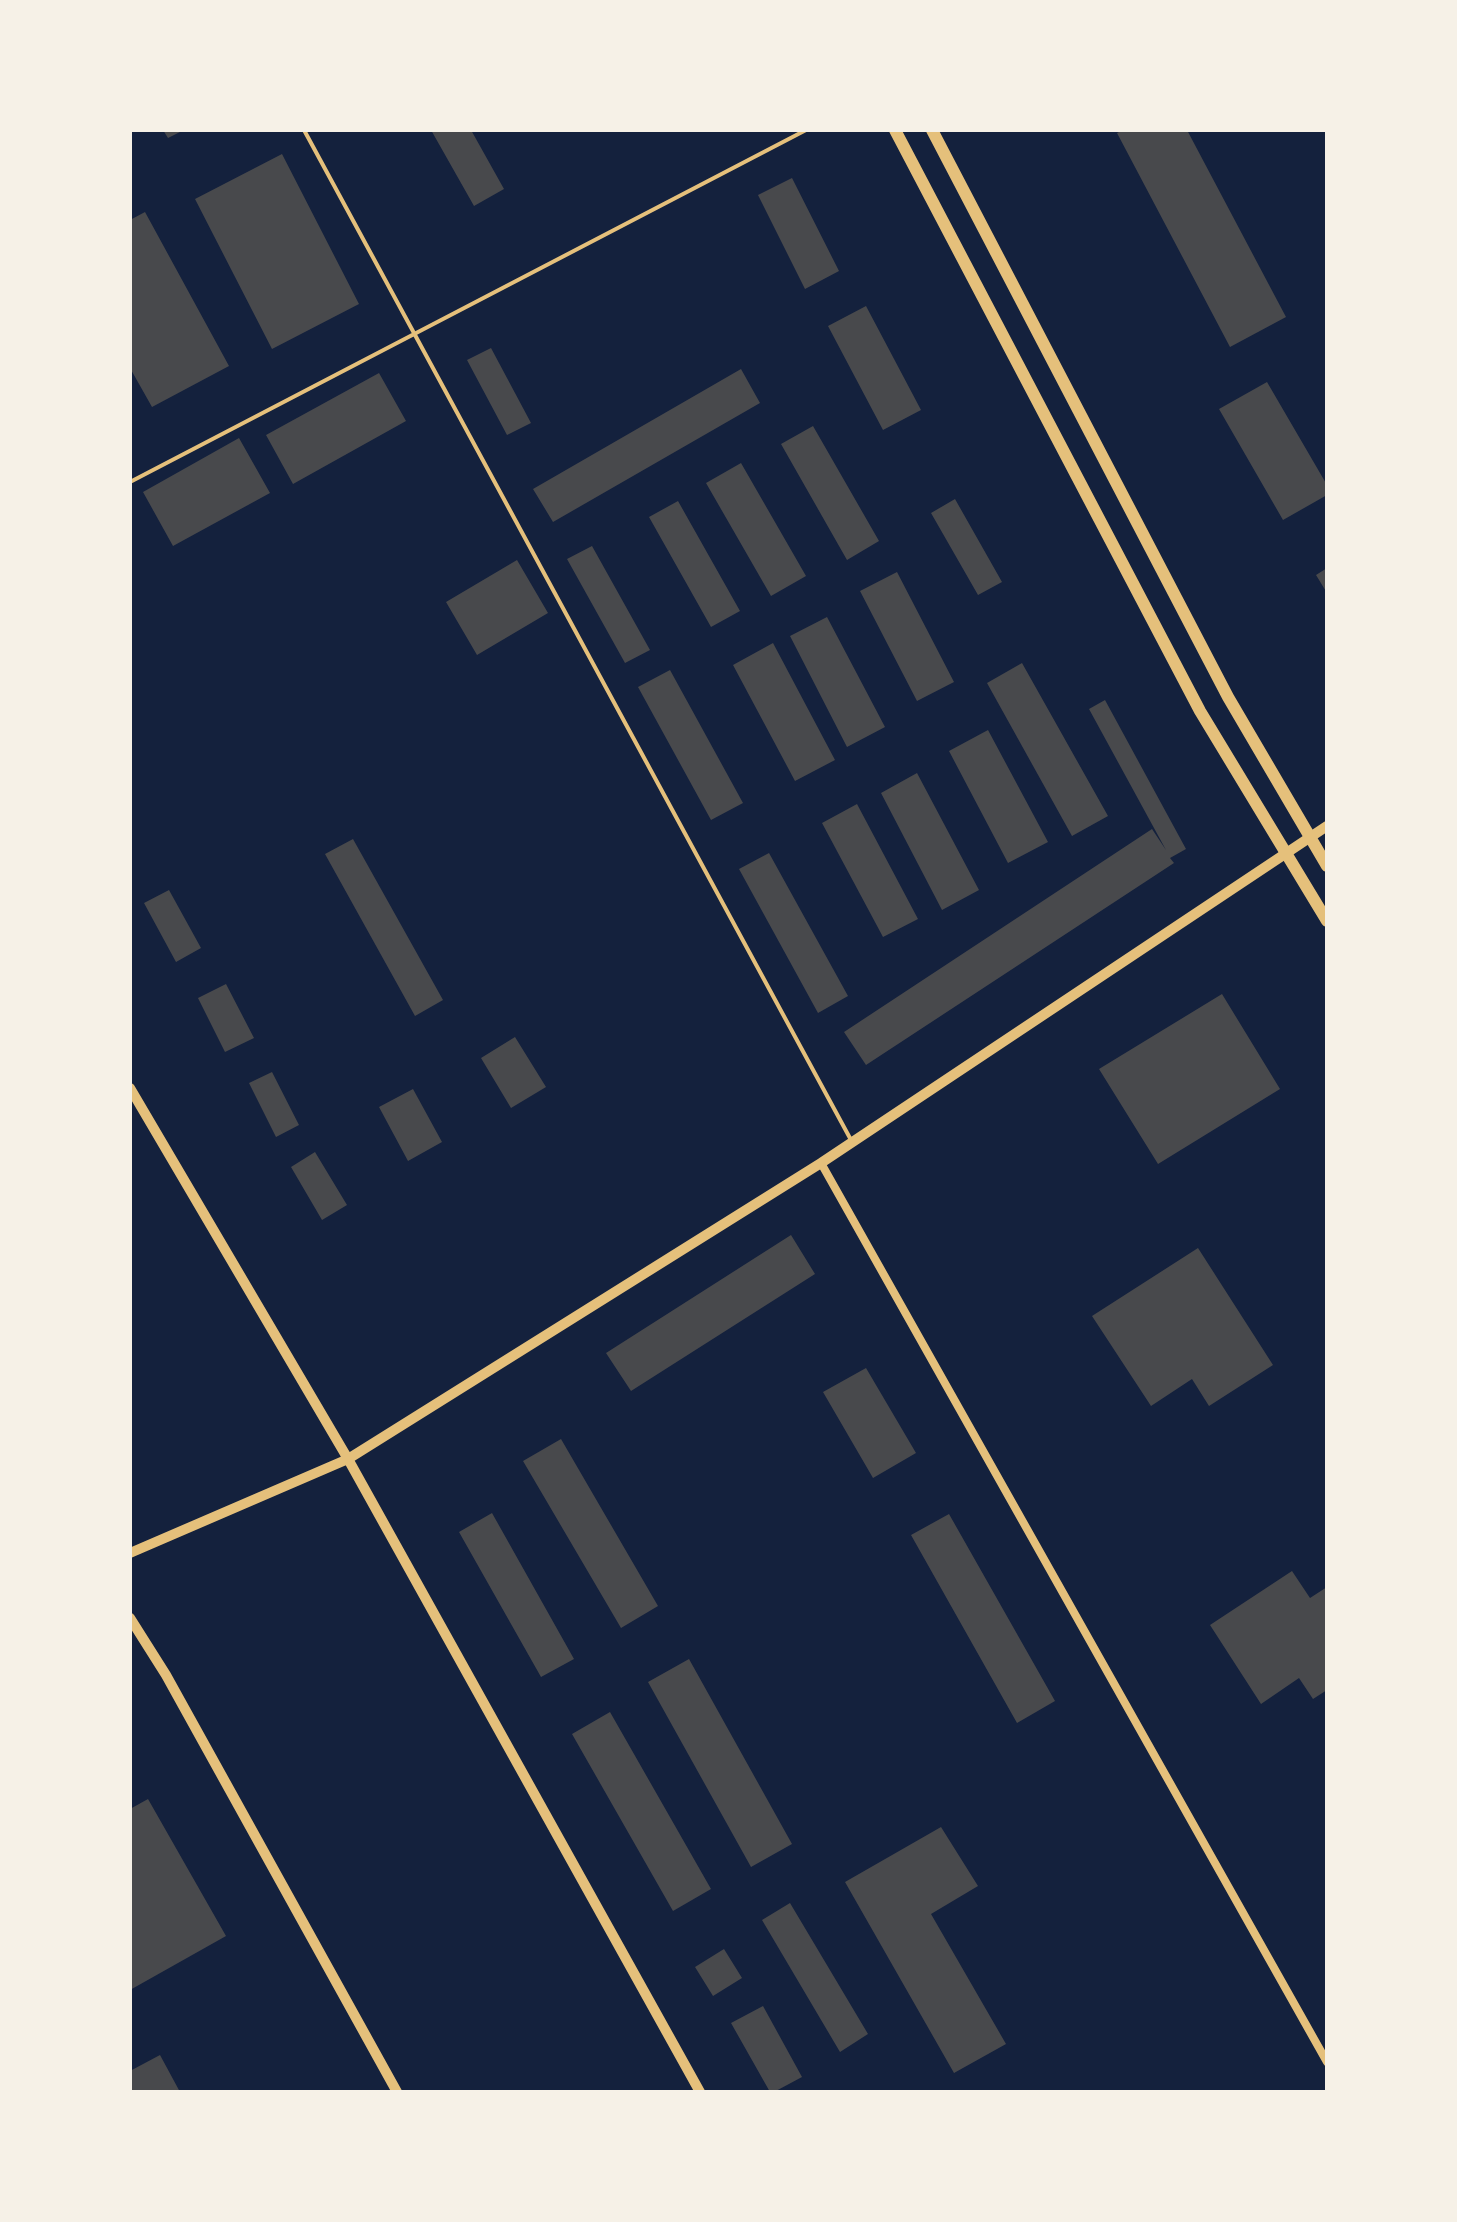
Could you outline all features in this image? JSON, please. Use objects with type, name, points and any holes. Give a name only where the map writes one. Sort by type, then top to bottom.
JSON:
[{"type":"main road","points":[[895,130],[1200,711],[1327,921]]},
{"type":"main road","points":[[932,130],[1219,680],[1327,866]]},
{"type":"street","points":[[130,1553],[348,1459],[821,1163],[1327,826]]},
{"type":"street","points":[[130,1088],[348,1459],[700,2092]]},
{"type":"street","points":[[821,1163],[1327,2062]]},
{"type":"street","points":[[130,1618],[166,1675],[397,2092]]},
{"type":"lane","points":[[304,130],[853,1142]]},
{"type":"lane","points":[[130,482],[806,130]]},
{"type":"building","points":[[163,130],[184,130],[168,138]]},
{"type":"building","points":[[431,130],[471,130],[504,189],[474,206]]},
{"type":"building","points":[[1123,130],[1187,130],[1286,317],[1230,347],[1117,133]]},
{"type":"building","points":[[282,154],[359,304],[272,349],[195,199]]},
{"type":"building","points":[[792,178],[839,271],[805,289],[758,195]]},
{"type":"building","points":[[145,212],[229,366],[152,407],[130,368],[130,220]]},
{"type":"building","points":[[866,306],[921,410],[883,430],[828,326]]},
{"type":"building","points":[[491,348],[531,423],[507,435],[467,360]]},
{"type":"building","points":[[741,369],[760,403],[553,522],[533,489]]},
{"type":"building","points":[[379,373],[406,421],[293,484],[266,435]]},
{"type":"building","points":[[1267,382],[1327,485],[1327,495],[1283,520],[1219,409]]},
{"type":"building","points":[[813,426],[879,541],[847,560],[781,444]]},
{"type":"building","points":[[239,438],[270,493],[173,546],[143,492]]},
{"type":"building","points":[[741,463],[806,576],[771,596],[706,483]]},
{"type":"building","points":[[955,499],[1002,582],[978,595],[931,513]]},
{"type":"building","points":[[678,501],[740,611],[711,627],[649,517]]},
{"type":"building","points":[[592,546],[650,650],[625,663],[567,559]]},
{"type":"building","points":[[517,560],[548,613],[477,655],[446,602]]},
{"type":"building","points":[[1327,568],[1327,593],[1316,575]]},
{"type":"building","points":[[897,572],[954,682],[917,701],[860,591]]},
{"type":"building","points":[[827,617],[885,727],[847,747],[790,636]]},
{"type":"building","points":[[773,643],[835,760],[795,781],[733,665]]},
{"type":"building","points":[[1022,663],[1108,816],[1072,836],[987,683]]},
{"type":"building","points":[[670,670],[743,803],[711,820],[638,687]]},
{"type":"building","points":[[1105,700],[1186,849],[1170,858],[1174,863],[866,1065],[844,1032],[1152,829],[1166,850],[1089,709]]},
{"type":"building","points":[[988,730],[1048,842],[1008,863],[949,751]]},
{"type":"building","points":[[917,773],[979,890],[942,910],[881,793]]},
{"type":"building","points":[[857,804],[918,919],[883,937],[822,823]]},
{"type":"building","points":[[353,839],[443,1000],[415,1016],[325,854]]},
{"type":"building","points":[[769,853],[848,996],[818,1013],[739,869]]},
{"type":"building","points":[[169,890],[201,948],[176,962],[144,903]]},
{"type":"building","points":[[226,984],[254,1038],[225,1052],[198,998]]},
{"type":"building","points":[[1222,994],[1280,1089],[1158,1164],[1099,1069]]},
{"type":"building","points":[[515,1037],[546,1087],[511,1108],[481,1058]]},
{"type":"building","points":[[272,1072],[299,1125],[276,1137],[249,1083]]},
{"type":"building","points":[[413,1089],[442,1142],[408,1161],[379,1107]]},
{"type":"building","points":[[315,1152],[347,1205],[322,1220],[291,1167]]},
{"type":"building","points":[[791,1235],[815,1274],[631,1391],[606,1353]]},
{"type":"building","points":[[1198,1248],[1273,1365],[1209,1406],[1192,1379],[1151,1406],[1092,1316]]},
{"type":"building","points":[[866,1368],[916,1453],[873,1478],[823,1392]]},
{"type":"building","points":[[561,1439],[658,1606],[621,1628],[523,1461]]},
{"type":"building","points":[[492,1513],[574,1659],[541,1677],[459,1532]]},
{"type":"building","points":[[949,1514],[1055,1701],[1017,1723],[911,1535]]},
{"type":"building","points":[[1292,1571],[1310,1598],[1327,1587],[1327,1690],[1313,1699],[1299,1678],[1261,1704],[1210,1625]]},
{"type":"building","points":[[689,1659],[792,1844],[751,1867],[648,1682]]},
{"type":"building","points":[[610,1712],[711,1889],[673,1911],[572,1734]]},
{"type":"building","points":[[148,1799],[226,1936],[130,1990],[130,1809]]},
{"type":"building","points":[[941,1827],[978,1886],[931,1914],[1006,2044],[954,2073],[845,1882]]},
{"type":"building","points":[[790,1903],[868,2034],[840,2052],[762,1920]]},
{"type":"building","points":[[724,1949],[742,1978],[713,1996],[695,1967]]},
{"type":"building","points":[[763,2006],[802,2077],[774,2092],[770,2092],[731,2023]]},
{"type":"building","points":[[160,2055],[180,2092],[130,2092],[130,2071]]}]
